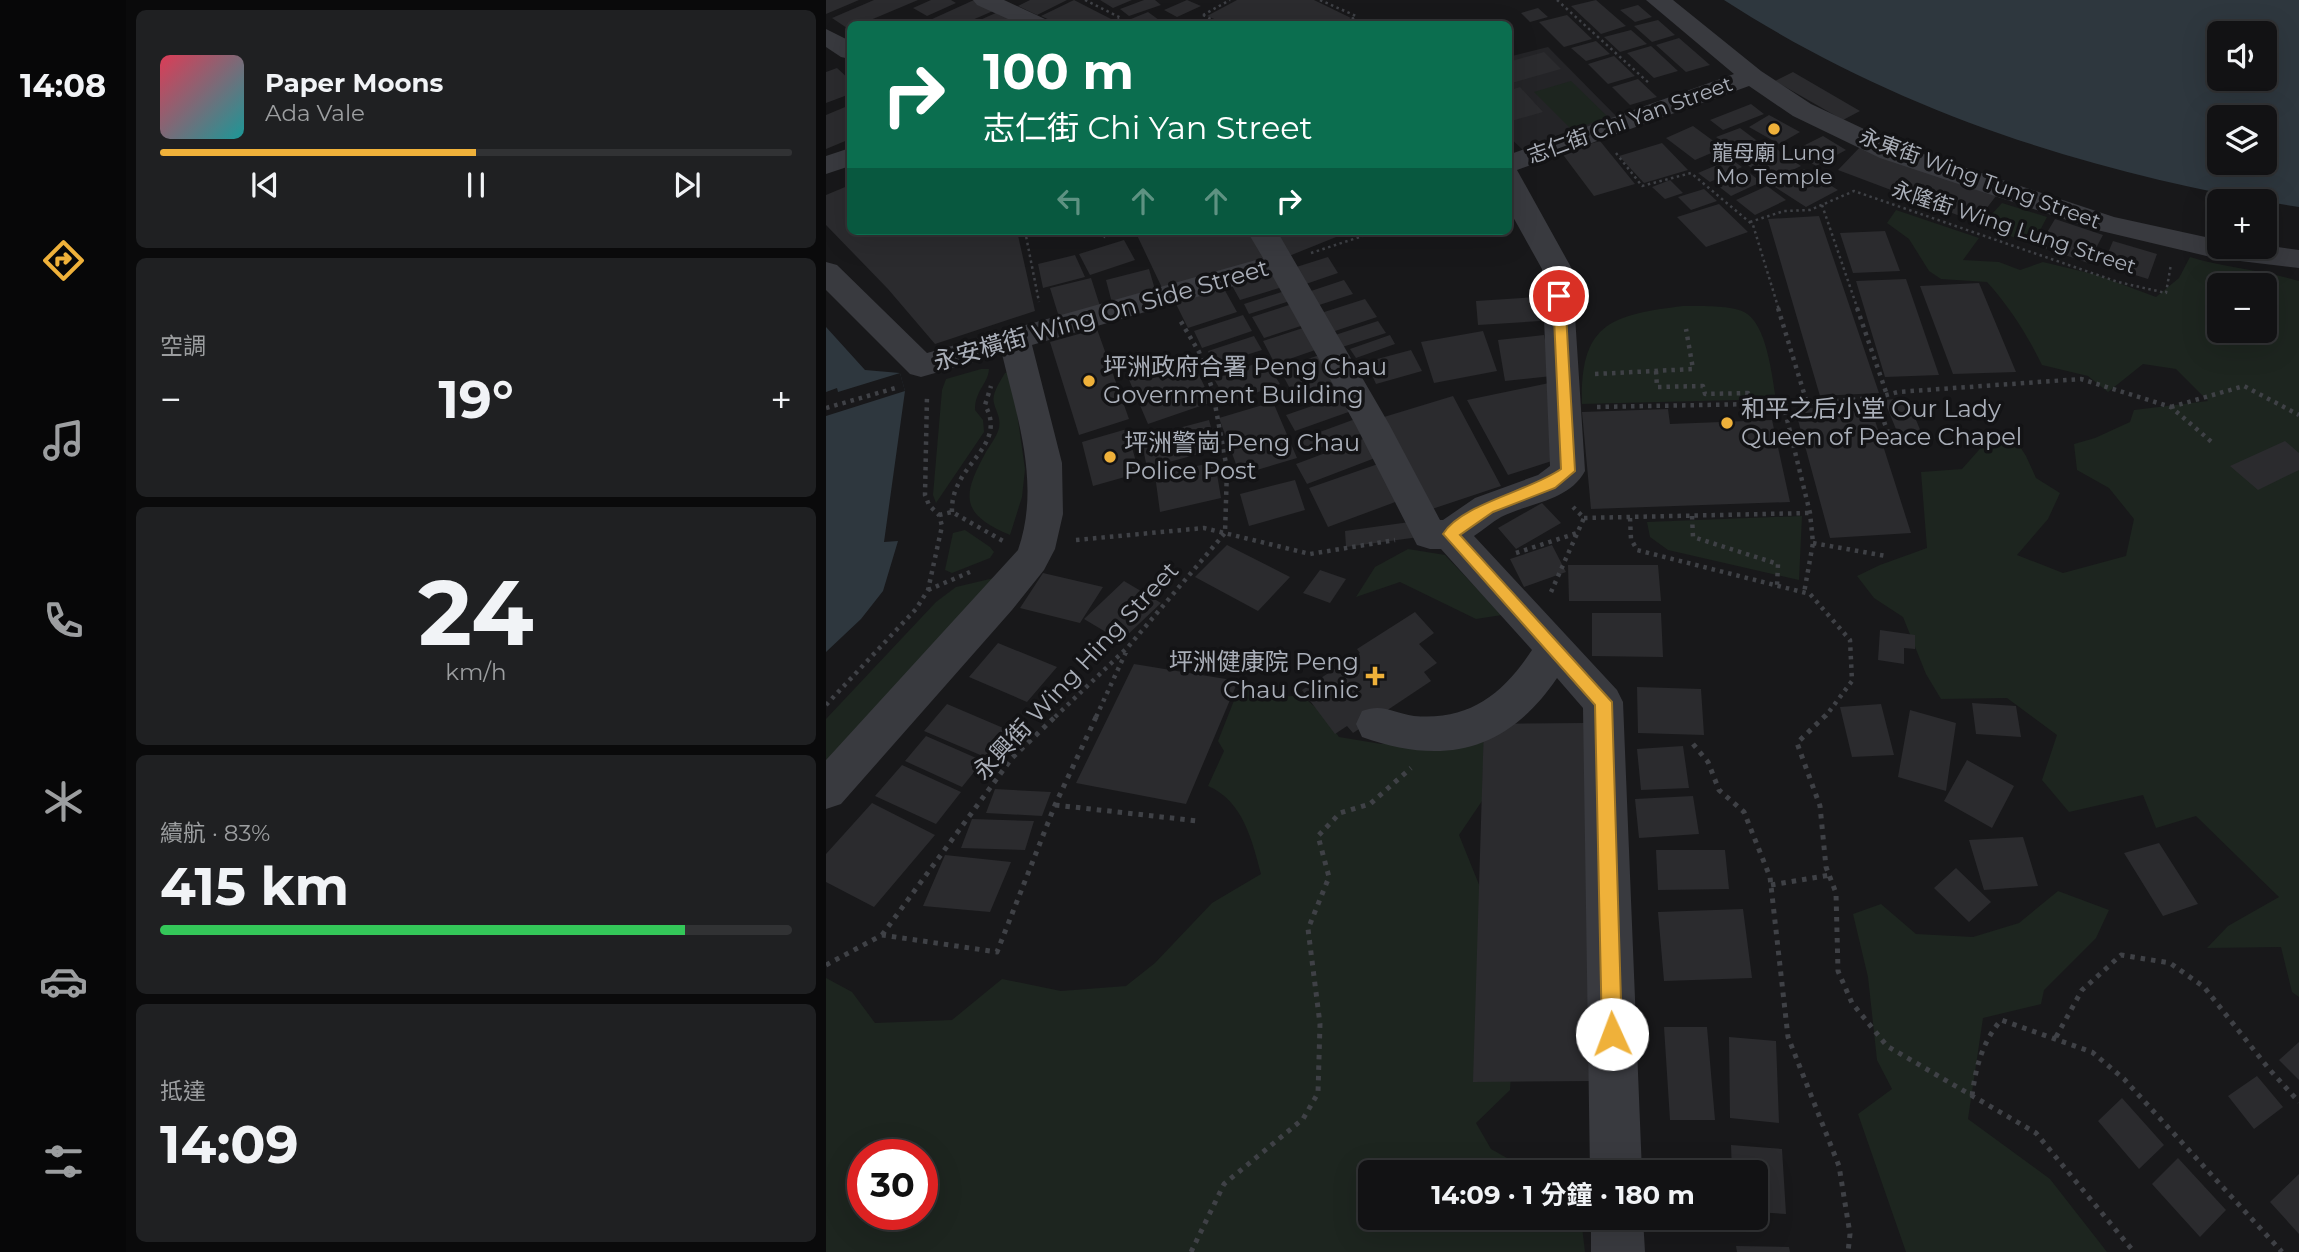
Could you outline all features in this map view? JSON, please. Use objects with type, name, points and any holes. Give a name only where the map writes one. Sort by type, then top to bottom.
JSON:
[{"type":"street","points":[[985,0],[1030,21]]},
{"type":"street","name":"永東街 Wing Tung Street","points":[[1658,0],[1752,76],[1801,110],[1890,152],[2119,227],[2215,249],[2299,259]]},
{"type":"street","points":[[826,36],[847,50]]},
{"type":"street","name":"志仁街 Chi Yan Street","points":[[1512,163],[1752,76]]},
{"type":"street","points":[[826,166],[847,157]]},
{"type":"street","name":"志仁街 Chi Yan Street","points":[[1512,189],[1558,269],[1568,471],[1550,484]]},
{"type":"street","points":[[1264,235],[1372,424],[1440,534],[1479,566],[1603,702],[1616,1160]]},
{"type":"street","name":"永安橫街 Wing On Side Street","points":[[924,371],[1029,334],[1280,263]]},
{"type":"street","points":[[826,272],[924,371]]},
{"type":"street","points":[[826,790],[999,599],[1031,560],[1038,545],[1045,514],[1045,463],[1029,334]]},
{"type":"street","points":[[1440,534],[1488,508],[1550,484]]},
{"type":"street","points":[[1376,724],[1417,734],[1473,729],[1499,716],[1535,681],[1546,639]]},
{"type":"street","points":[[1617,1230],[1618,1252]]},
{"type":"path","points":[[1088,1],[1094,0]]},
{"type":"path","points":[[1214,21],[1203,15],[1230,0]]},
{"type":"path","points":[[1320,0],[1356,16],[1349,21]]},
{"type":"path","points":[[1559,0],[1673,104]]},
{"type":"path","points":[[1088,1],[1121,18],[1116,21]]},
{"type":"path","points":[[1598,131],[1642,186],[1691,173],[1753,225],[1807,403]]},
{"type":"path","name":"永隆街 Wing Lung Street","points":[[1822,205],[1854,191],[2118,282],[2166,293],[2172,261]]},
{"type":"path","points":[[1750,222],[1784,211],[1810,210],[1822,205],[1887,395]]},
{"type":"path","points":[[952,512],[952,495],[961,474],[983,446],[991,430],[992,419],[985,405],[985,398],[1029,334],[1024,235]]},
{"type":"path","points":[[1280,263],[1366,235]]},
{"type":"path","points":[[1165,295],[1199,352],[1212,387],[1227,469],[1225,533]]},
{"type":"path","points":[[1587,374],[1693,369],[1686,329]]},
{"type":"path","points":[[826,408],[924,371],[925,495],[929,505],[939,515],[942,526],[928,590],[916,609],[826,705]]},
{"type":"path","points":[[1656,371],[1657,387],[1703,386],[1705,394],[1748,393],[1753,403]]},
{"type":"path","points":[[1565,407],[1807,403],[2081,379],[2171,407],[2214,444]]},
{"type":"path","points":[[2171,407],[2244,386],[2299,415]]},
{"type":"path","points":[[1875,398],[1891,440]]},
{"type":"path","points":[[1783,403],[1810,513],[1812,543],[1804,593]]},
{"type":"path","points":[[1550,484],[1584,518],[1810,513]]},
{"type":"path","points":[[939,515],[952,512],[992,537],[1014,545],[1038,545],[1205,528],[1310,554],[1440,534]]},
{"type":"path","points":[[1692,516],[1693,537],[1778,564],[1777,586]]},
{"type":"path","points":[[1546,639],[1577,533],[1584,518]]},
{"type":"path","points":[[1630,518],[1632,539],[1637,550],[1810,594],[1850,640],[1852,681],[1822,721],[1797,743],[1820,806],[1826,867],[1836,893],[1838,971],[1852,1003],[1887,1046],[2036,1133],[2134,1252]]},
{"type":"path","name":"永興街 Wing Hing Street","points":[[882,935],[1012,758],[1128,647],[1225,533]]},
{"type":"path","points":[[1479,566],[1577,533]]},
{"type":"path","points":[[1812,543],[1886,556]]},
{"type":"path","points":[[826,965],[882,935],[997,952],[1055,805],[1128,647]]},
{"type":"path","points":[[1191,1252],[1224,1184],[1303,1119],[1318,1093],[1320,1024],[1308,929],[1329,877],[1318,836],[1340,813],[1370,804],[1441,742],[1441,732]]},
{"type":"path","points":[[1693,744],[1708,762],[1719,790],[1744,811],[1760,848],[1771,885],[1788,1037],[1839,1166],[1850,1234],[1848,1252]]},
{"type":"path","points":[[1055,805],[1198,821]]},
{"type":"path","points":[[1771,885],[1829,875]]},
{"type":"path","points":[[2056,1037],[2072,1000],[2092,975],[2121,955],[2170,963],[2204,987],[2269,1069],[2299,1102]]},
{"type":"path","points":[[1972,1096],[1976,1061],[1984,1040],[2001,1020],[2056,1037],[2092,1052],[2124,1079],[2282,1252]]},
{"type":"shaded area","points":[[1724,0],[2299,0],[2299,207],[2277,203],[2277,189],[2207,190],[2074,157],[1929,107],[1859,76]]},
{"type":"shaded area","points":[[1548,47],[1617,117],[1523,150],[1512,140],[1512,56]]},
{"type":"shaded area","points":[[1571,81],[1608,117],[1572,130],[1534,92]]},
{"type":"shaded area","points":[[2002,203],[2047,217],[2033,244],[1981,226]]},
{"type":"shaded area","points":[[1896,210],[1979,238],[1963,260],[1999,262],[2020,270],[2043,262],[2097,275],[2156,297],[2179,278],[2190,257],[2266,273],[2207,273],[2207,343],[2277,343],[2277,275],[2299,281],[2299,997],[2292,992],[2281,947],[2207,948],[2228,926],[2279,897],[2196,816],[2156,828],[2143,795],[2069,812],[2042,780],[2057,735],[2007,698],[1941,699],[1926,674],[1903,617],[1874,598],[1857,576],[1927,548],[1921,472],[1962,469],[1986,442],[2010,431],[2036,478],[2060,493],[2048,519],[2017,555],[2063,573],[2126,556],[2134,519],[2109,488],[2077,470],[2074,444],[2130,422],[2134,410],[2208,401],[2176,369],[2143,364],[2108,392],[2088,376],[2042,365],[2018,322],[1987,282],[1941,279],[1929,271],[1909,239],[1887,223]]},
{"type":"shaded area","points":[[1683,306],[1731,308],[1752,318],[1767,351],[1776,399],[1582,404],[1587,356],[1594,340],[1605,328],[1637,314]]},
{"type":"shaded area","points":[[826,327],[865,370],[900,373],[905,391],[884,542],[898,541],[883,591],[861,619],[826,652]]},
{"type":"shaded area","points":[[989,369],[977,397],[975,410],[983,420],[984,432],[936,503],[933,495],[942,390],[946,379]]},
{"type":"shaded area","points":[[1011,371],[1025,469],[1022,497],[1010,535],[982,520],[970,503],[970,492],[972,481],[999,428],[993,399],[995,391],[1005,373]]},
{"type":"shaded area","points":[[1802,516],[1799,580],[1668,550],[1650,537],[1647,522]]},
{"type":"shaded area","points":[[965,530],[994,552],[990,558],[952,573],[945,570],[953,533]]},
{"type":"shaded area","points":[[1408,549],[1445,555],[1502,615],[1476,619],[1400,582],[1356,597],[1375,567]]},
{"type":"shaded area","points":[[994,578],[826,768],[826,719],[936,602],[956,587]]},
{"type":"shaded area","points":[[1250,687],[1272,698],[1301,695],[1321,712],[1339,737],[1381,744],[1426,736],[1484,735],[1482,801],[1459,835],[1480,887],[1514,1025],[1510,1090],[1476,1123],[1491,1149],[1510,1160],[1358,1160],[1358,1230],[1582,1230],[1585,1252],[826,1252],[826,978],[852,992],[875,1023],[952,1020],[1002,979],[1061,991],[1126,986],[1155,963],[1212,903],[1261,874],[1250,835],[1238,811],[1230,801],[1208,786],[1224,751],[1218,741],[1235,698]]},
{"type":"shaded area","points":[[2058,891],[2109,910],[2096,938],[2044,990],[2041,1004],[1983,1018],[1968,1119],[2050,1179],[2107,1252],[1906,1252],[1858,1114],[1892,1089],[1877,1060],[1868,977],[1853,914],[1881,904],[1916,934],[1973,937],[2019,923]]},
{"type":"pier","points":[[900,373],[905,391],[826,416],[826,392],[837,388],[838,392]]},
{"type":"building","points":[[826,0],[859,0],[826,14]]},
{"type":"building","points":[[874,0],[918,0],[868,21],[847,21],[847,28],[832,18]]},
{"type":"building","points":[[931,0],[951,0],[956,3],[927,16],[913,8]]},
{"type":"building","points":[[974,0],[993,11],[970,21],[930,20]]},
{"type":"building","points":[[1030,0],[1067,0],[1037,15],[1018,6]]},
{"type":"building","points":[[1074,0],[1111,19],[1052,21],[1041,16]]},
{"type":"building","points":[[1100,0],[1132,0],[1113,8]]},
{"type":"building","points":[[1144,0],[1155,0],[1161,5],[1129,16],[1120,9]]},
{"type":"building","points":[[1187,0],[1201,6],[1177,17],[1164,10]]},
{"type":"building","points":[[1237,0],[1314,0],[1351,18],[1346,21],[1219,21],[1207,16]]},
{"type":"building","points":[[1596,0],[1626,26],[1601,34],[1571,6]]},
{"type":"building","points":[[1638,5],[1652,17],[1635,22],[1620,10]]},
{"type":"building","points":[[1538,8],[1548,17],[1530,22],[1521,13]]},
{"type":"building","points":[[998,12],[1013,21],[978,21]]},
{"type":"building","points":[[1148,12],[1159,20],[1156,21],[1126,21]]},
{"type":"building","points":[[1567,15],[1592,39],[1564,47],[1539,22]]},
{"type":"building","points":[[1658,20],[1675,35],[1652,42],[1634,26]]},
{"type":"building","points":[[1631,30],[1647,44],[1620,52],[1604,37]]},
{"type":"building","points":[[1679,38],[1710,65],[1686,72],[1656,45]]},
{"type":"building","points":[[1596,41],[1610,54],[1586,61],[1571,48]]},
{"type":"building","points":[[1651,46],[1678,71],[1654,78],[1627,53]]},
{"type":"building","points":[[1544,52],[1561,69],[1512,83],[1512,61]]},
{"type":"building","points":[[1614,56],[1635,76],[1608,84],[1588,64]]},
{"type":"building","points":[[837,68],[847,77],[847,95],[826,103],[826,72]]},
{"type":"building","points":[[1793,72],[1860,111],[1843,120],[1775,81]]},
{"type":"building","points":[[1638,79],[1657,97],[1630,105],[1612,87]]},
{"type":"building","points":[[1520,87],[1543,112],[1512,121],[1512,90]]},
{"type":"building","points":[[1751,104],[1764,114],[1723,130],[1710,120]]},
{"type":"building","points":[[847,106],[847,140],[826,149],[826,115]]},
{"type":"building","name":"龍母廟 Lung Mo Temple","points":[[1769,115],[1800,132],[1779,144],[1749,127]]},
{"type":"building","points":[[1693,126],[1723,148],[1695,160],[1666,138]]},
{"type":"building","points":[[1740,128],[1760,143],[1736,153],[1716,137]]},
{"type":"building","points":[[1823,136],[1846,150],[1816,166],[1793,151]]},
{"type":"building","points":[[1600,141],[1635,184],[1594,196],[1561,152]]},
{"type":"building","points":[[1662,143],[1688,170],[1644,183],[1619,156]]},
{"type":"building","points":[[1768,143],[1801,166],[1769,181],[1737,157]]},
{"type":"building","points":[[1861,146],[1996,196],[1976,222],[1838,170]]},
{"type":"building","points":[[1731,159],[1742,167],[1710,182],[1698,173]]},
{"type":"building","points":[[1804,169],[1838,190],[1806,207],[1772,185]]},
{"type":"building","points":[[1747,171],[1761,182],[1731,196],[1717,185]]},
{"type":"building","points":[[1670,180],[1683,193],[1665,199],[1652,187]]},
{"type":"building","points":[[847,186],[847,235],[1018,235],[1035,311],[935,344],[888,289],[826,225],[826,195]]},
{"type":"building","points":[[1767,186],[1786,200],[1755,215],[1736,200]]},
{"type":"building","points":[[1704,189],[1717,201],[1691,210],[1678,197]]},
{"type":"building","points":[[1719,204],[1748,232],[1706,247],[1677,217]]},
{"type":"building","points":[[1819,216],[1879,393],[1820,396],[1768,219]]},
{"type":"building","points":[[2055,219],[2103,235],[2088,263],[2039,246]]},
{"type":"building","points":[[1885,231],[1900,271],[1853,273],[1840,233]]},
{"type":"building","points":[[1137,235],[1257,235],[1271,260],[1164,292]]},
{"type":"building","points":[[1271,235],[1341,235],[1284,258]]},
{"type":"building","points":[[1124,240],[1135,260],[1090,275],[1079,254]]},
{"type":"building","points":[[2113,241],[2157,254],[2148,279],[2103,265]]},
{"type":"building","points":[[1075,255],[1085,277],[1043,288],[1038,264]]},
{"type":"building","points":[[1328,257],[1338,273],[1300,286],[1290,269]]},
{"type":"building","points":[[1276,268],[1286,286],[1240,300],[1230,282]]},
{"type":"building","points":[[1149,269],[1156,293],[1112,303],[1106,280]]},
{"type":"building","points":[[1091,278],[1100,306],[1059,317],[1050,288]]},
{"type":"building","points":[[1906,279],[1939,375],[1885,377],[1856,281]]},
{"type":"building","points":[[1344,280],[1353,294],[1313,307],[1305,293]]},
{"type":"building","points":[[1979,283],[2016,372],[1953,374],[1920,286]]},
{"type":"building","points":[[1223,287],[1237,312],[1188,328],[1175,302]]},
{"type":"building","points":[[1288,290],[1293,300],[1249,314],[1244,304]]},
{"type":"building","points":[[1536,297],[1540,321],[1478,325],[1476,301]]},
{"type":"building","points":[[1365,299],[1377,317],[1329,333],[1318,314]]},
{"type":"building","points":[[1295,303],[1307,324],[1264,338],[1252,317]]},
{"type":"building","points":[[1243,315],[1252,331],[1202,348],[1194,331]]},
{"type":"building","points":[[1378,321],[1386,333],[1336,349],[1329,337]]},
{"type":"building","points":[[1309,326],[1321,348],[1275,364],[1263,341]]},
{"type":"building","name":"坪洲政府合署 Peng Chau Government Building","points":[[1097,329],[1129,419],[1079,435],[1050,342]]},
{"type":"building","points":[[1483,331],[1497,371],[1434,383],[1421,342]]},
{"type":"building","points":[[1390,335],[1395,344],[1356,358],[1350,349]]},
{"type":"building","points":[[1544,335],[1552,376],[1505,381],[1498,340]]},
{"type":"building","points":[[1254,336],[1262,350],[1214,365],[1208,351]]},
{"type":"building","points":[[1411,350],[1422,371],[1376,384],[1366,362]]},
{"type":"building","points":[[1189,354],[1212,402],[1148,424],[1127,375]]},
{"type":"building","points":[[1323,354],[1341,385],[1296,400],[1279,368]]},
{"type":"building","points":[[1265,360],[1280,384],[1228,403],[1214,379]]},
{"type":"building","points":[[1554,382],[1558,459],[1508,475],[1467,400]]},
{"type":"building","points":[[1347,394],[1357,409],[1295,431],[1286,415]]},
{"type":"building","points":[[1453,396],[1501,486],[1429,510],[1384,417]]},
{"type":"building","points":[[1907,398],[1921,432],[1898,434],[1884,400]]},
{"type":"building","points":[[1273,402],[1297,458],[1240,475],[1219,418]]},
{"type":"building","points":[[1870,405],[1911,533],[1830,538],[1795,409]]},
{"type":"building","points":[[1668,409],[1670,424],[1772,420],[1790,502],[1591,509],[1582,412]]},
{"type":"building","points":[[1358,418],[1366,432],[1305,453],[1298,440]]},
{"type":"building","points":[[1209,420],[1217,449],[1147,468],[1141,438]]},
{"type":"building","name":"坪洲警崗 Peng Chau Police Post","points":[[1127,429],[1139,473],[1093,486],[1082,442]]},
{"type":"building","points":[[1363,439],[1375,458],[1307,484],[1296,464]]},
{"type":"building","points":[[2285,441],[2299,453],[2299,470],[2258,490],[2230,466]]},
{"type":"building","points":[[1215,462],[1221,498],[1160,512],[1155,475]]},
{"type":"building","points":[[1378,464],[1398,501],[1328,527],[1309,488]]},
{"type":"building","points":[[1295,480],[1305,510],[1249,526],[1240,494]]},
{"type":"building","points":[[1542,503],[1561,523],[1516,549],[1498,528]]},
{"type":"building","points":[[1417,521],[1419,537],[1346,547],[1345,531]]},
{"type":"building","points":[[1227,545],[1290,577],[1258,611],[1195,577]]},
{"type":"building","points":[[1552,545],[1566,572],[1524,587],[1510,559]]},
{"type":"building","points":[[1568,565],[1658,565],[1661,601],[1569,601]]},
{"type":"building","points":[[1320,570],[1346,579],[1330,603],[1303,593]]},
{"type":"building","points":[[1043,573],[1103,587],[1080,623],[1020,608]]},
{"type":"building","points":[[1124,581],[1161,603],[1121,641],[1084,619]]},
{"type":"building","name":"坪洲健康院 Peng Chau Clinic","points":[[1415,612],[1434,633],[1419,644],[1437,663],[1424,672],[1431,681],[1353,733],[1347,726],[1335,734],[1302,690],[1360,653],[1357,649]]},
{"type":"building","points":[[1592,613],[1661,613],[1663,657],[1592,656]]},
{"type":"building","points":[[1880,630],[1915,635],[1915,649],[1904,648],[1904,664],[1878,660]]},
{"type":"building","points":[[998,643],[1057,667],[1027,702],[969,677]]},
{"type":"building","points":[[1134,664],[1238,681],[1186,804],[1076,783]]},
{"type":"building","points":[[1637,687],[1701,689],[1704,735],[1638,733]]},
{"type":"building","points":[[1972,703],[2016,706],[2021,737],[1976,734]]},
{"type":"building","points":[[947,704],[1008,730],[985,757],[924,731]]},
{"type":"building","points":[[1881,704],[1894,755],[1852,757],[1840,707]]},
{"type":"building","points":[[1910,710],[1956,723],[1946,791],[1898,777]]},
{"type":"building","points":[[1586,723],[1595,1081],[1473,1082],[1484,724]]},
{"type":"building","points":[[926,736],[983,761],[962,787],[905,761]]},
{"type":"building","points":[[1683,746],[1689,788],[1641,790],[1637,749]]},
{"type":"building","points":[[1967,760],[2014,786],[1992,828],[1944,801]]},
{"type":"building","points":[[902,765],[961,792],[936,824],[875,796]]},
{"type":"building","points":[[995,789],[1051,792],[1042,816],[986,813]]},
{"type":"building","points":[[1693,796],[1699,834],[1639,838],[1635,799]]},
{"type":"building","points":[[872,803],[935,835],[874,907],[826,882],[826,854]]},
{"type":"building","points":[[972,819],[1034,821],[1025,850],[961,848]]},
{"type":"building","points":[[2023,837],[2038,886],[1984,890],[1969,840]]},
{"type":"building","points":[[2159,843],[2198,904],[2163,916],[2124,853]]},
{"type":"building","points":[[1656,850],[1725,850],[1729,889],[1658,890]]},
{"type":"building","points":[[945,855],[1011,862],[990,912],[923,906]]},
{"type":"building","points":[[1956,868],[1991,902],[1969,922],[1934,888]]},
{"type":"building","points":[[1743,909],[1752,978],[1664,981],[1658,912]]},
{"type":"building","points":[[1664,1027],[1707,1027],[1715,1120],[1670,1120]]},
{"type":"building","points":[[1729,1037],[1776,1041],[1779,1123],[1730,1118]]},
{"type":"building","points":[[2299,1042],[2299,1080],[2279,1060]]},
{"type":"building","points":[[2257,1076],[2283,1107],[2254,1129],[2228,1096]]},
{"type":"building","points":[[2122,1098],[2164,1145],[2139,1169],[2098,1121]]},
{"type":"building","points":[[1731,1145],[1782,1149],[1786,1214],[1768,1213],[1768,1160],[1732,1160]]},
{"type":"building","points":[[2178,1158],[2226,1210],[2200,1237],[2152,1184]]},
{"type":"building","points":[[2299,1174],[2299,1234],[2270,1202]]},
{"type":"building","points":[[1736,1246],[1789,1247],[1790,1252],[1737,1252]]},
{"type":"place","name":"龍母廟 Lung Mo Temple","points":[[1774,129]]},
{"type":"place","name":"坪洲政府合署 Peng Chau Government Building","points":[[1089,381]]},
{"type":"place","name":"和平之后小堂 Our Lady Queen of Peace Chapel","points":[[1727,423]]},
{"type":"place","name":"坪洲警崗 Peng Chau Police Post","points":[[1110,457]]},
{"type":"place","name":"坪洲健康院 Peng Chau Clinic","points":[[1375,676]]},
{"type":"route","points":[[1559,296],[1568,471],[1550,484],[1488,508],[1450,534],[1603,702],[1612,1034]]}]
